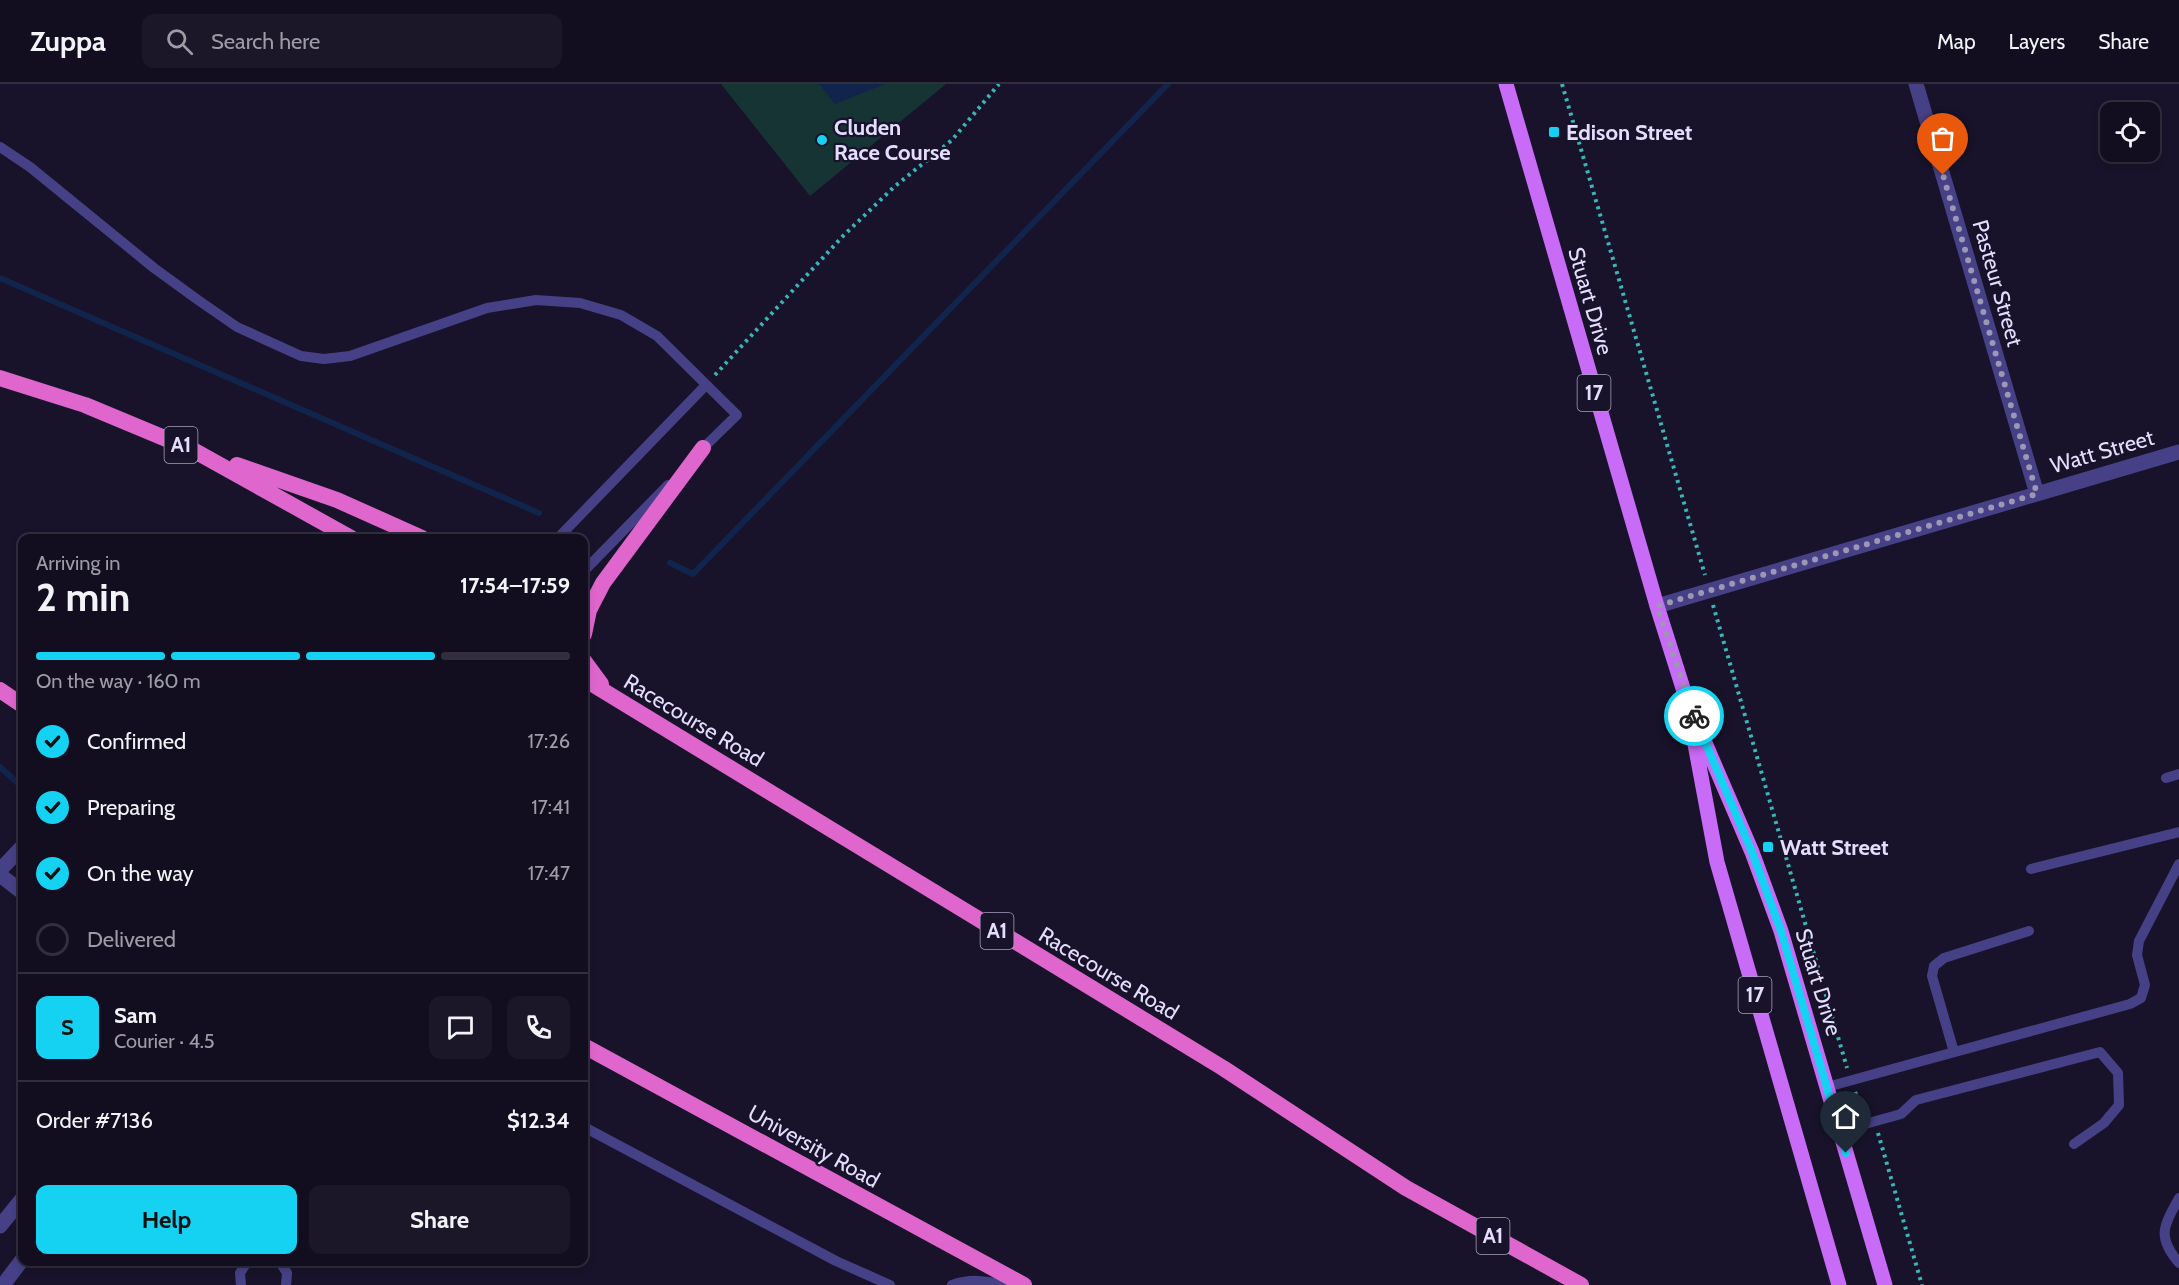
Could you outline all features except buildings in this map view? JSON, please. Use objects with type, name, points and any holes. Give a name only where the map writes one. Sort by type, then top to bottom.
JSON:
[{"type":"highway","name":"A1","points":[[0,378],[85,405],[194,450],[344,534]]},
{"type":"highway","points":[[588,615],[603,583],[703,448]]},
{"type":"highway","points":[[194,450],[337,500],[413,534]]},
{"type":"highway","points":[[588,666],[610,695]]},
{"type":"highway","name":"Racecourse Road","points":[[588,682],[1223,1068],[1406,1188],[1581,1285]]},
{"type":"highway","points":[[0,690],[18,702]]},
{"type":"highway","name":"University Road","points":[[588,1048],[1024,1285]]},
{"type":"main road","name":"Stuart Drive","points":[[1506,84],[1657,606],[1687,701],[1752,852],[1781,931],[1885,1285]]},
{"type":"main road","name":"Stuart Drive","points":[[1687,701],[1717,862],[1839,1285]]},
{"type":"street","name":"Pasteur Street","points":[[1917,84],[2037,494]]},
{"type":"street","name":"Watt Street","points":[[1657,606],[2179,452]]},
{"type":"street","points":[[0,870],[18,851]]},
{"type":"street","points":[[0,875],[18,889]]},
{"type":"street","points":[[0,1227],[18,1204]]},
{"type":"street","points":[[3,1285],[18,1265]]},
{"type":"lane","points":[[0,147],[30,166],[154,268],[198,300],[237,327],[301,356],[324,359],[350,356],[487,308],[536,300],[580,303],[621,315],[657,336],[737,415],[588,567]]},
{"type":"lane","points":[[562,534],[706,386]]},
{"type":"lane","points":[[2166,778],[2179,774]]},
{"type":"lane","points":[[2031,869],[2179,832]]},
{"type":"lane","points":[[1827,1087],[2130,1004],[2141,998],[2145,985],[2136,955],[2139,941],[2179,864]]},
{"type":"lane","points":[[1954,1052],[1932,976],[1934,966],[1944,958],[2029,931]]},
{"type":"lane","points":[[1840,1131],[1902,1114],[1916,1100],[2100,1052],[2118,1073],[2119,1105],[2104,1123],[2074,1144]]},
{"type":"lane","points":[[588,1129],[836,1262],[890,1285]]},
{"type":"lane","points":[[2179,1198],[2163,1232],[2168,1250],[2179,1263]]},
{"type":"lane","points":[[241,1285],[240,1273],[244,1266]]},
{"type":"lane","points":[[283,1266],[287,1273],[286,1285]]},
{"type":"lane","points":[[952,1285],[964,1281],[984,1280],[1006,1285]]},
{"type":"path","points":[[706,386],[842,237],[894,187],[952,140],[999,84]]},
{"type":"path","points":[[1562,84],[1705,575]]},
{"type":"path","points":[[1714,607],[1851,1080],[1859,1104],[1870,1123],[1877,1129],[1922,1285]]},
{"type":"green space","name":"Cluden Race Course","points":[[721,84],[946,84],[810,196]]},
{"type":"water","points":[[819,84],[885,84],[835,104]]},
{"type":"waterway","points":[[670,563],[693,574],[1168,84]]},
{"type":"waterway","points":[[0,278],[539,513]]},
{"type":"waterway","points":[[0,767],[18,783]]},
{"type":"way so far","points":[[1694,716],[1687,701],[1657,606],[2037,494],[1943,175]]},
{"type":"place","name":"Edison Street","points":[[1554,132]]},
{"type":"place","name":"Cluden Race Course","points":[[822,140]]},
{"type":"place","name":"Watt Street","points":[[1768,847]]},
{"type":"route","points":[[1694,716],[1752,852],[1781,931],[1846,1153]]}]
